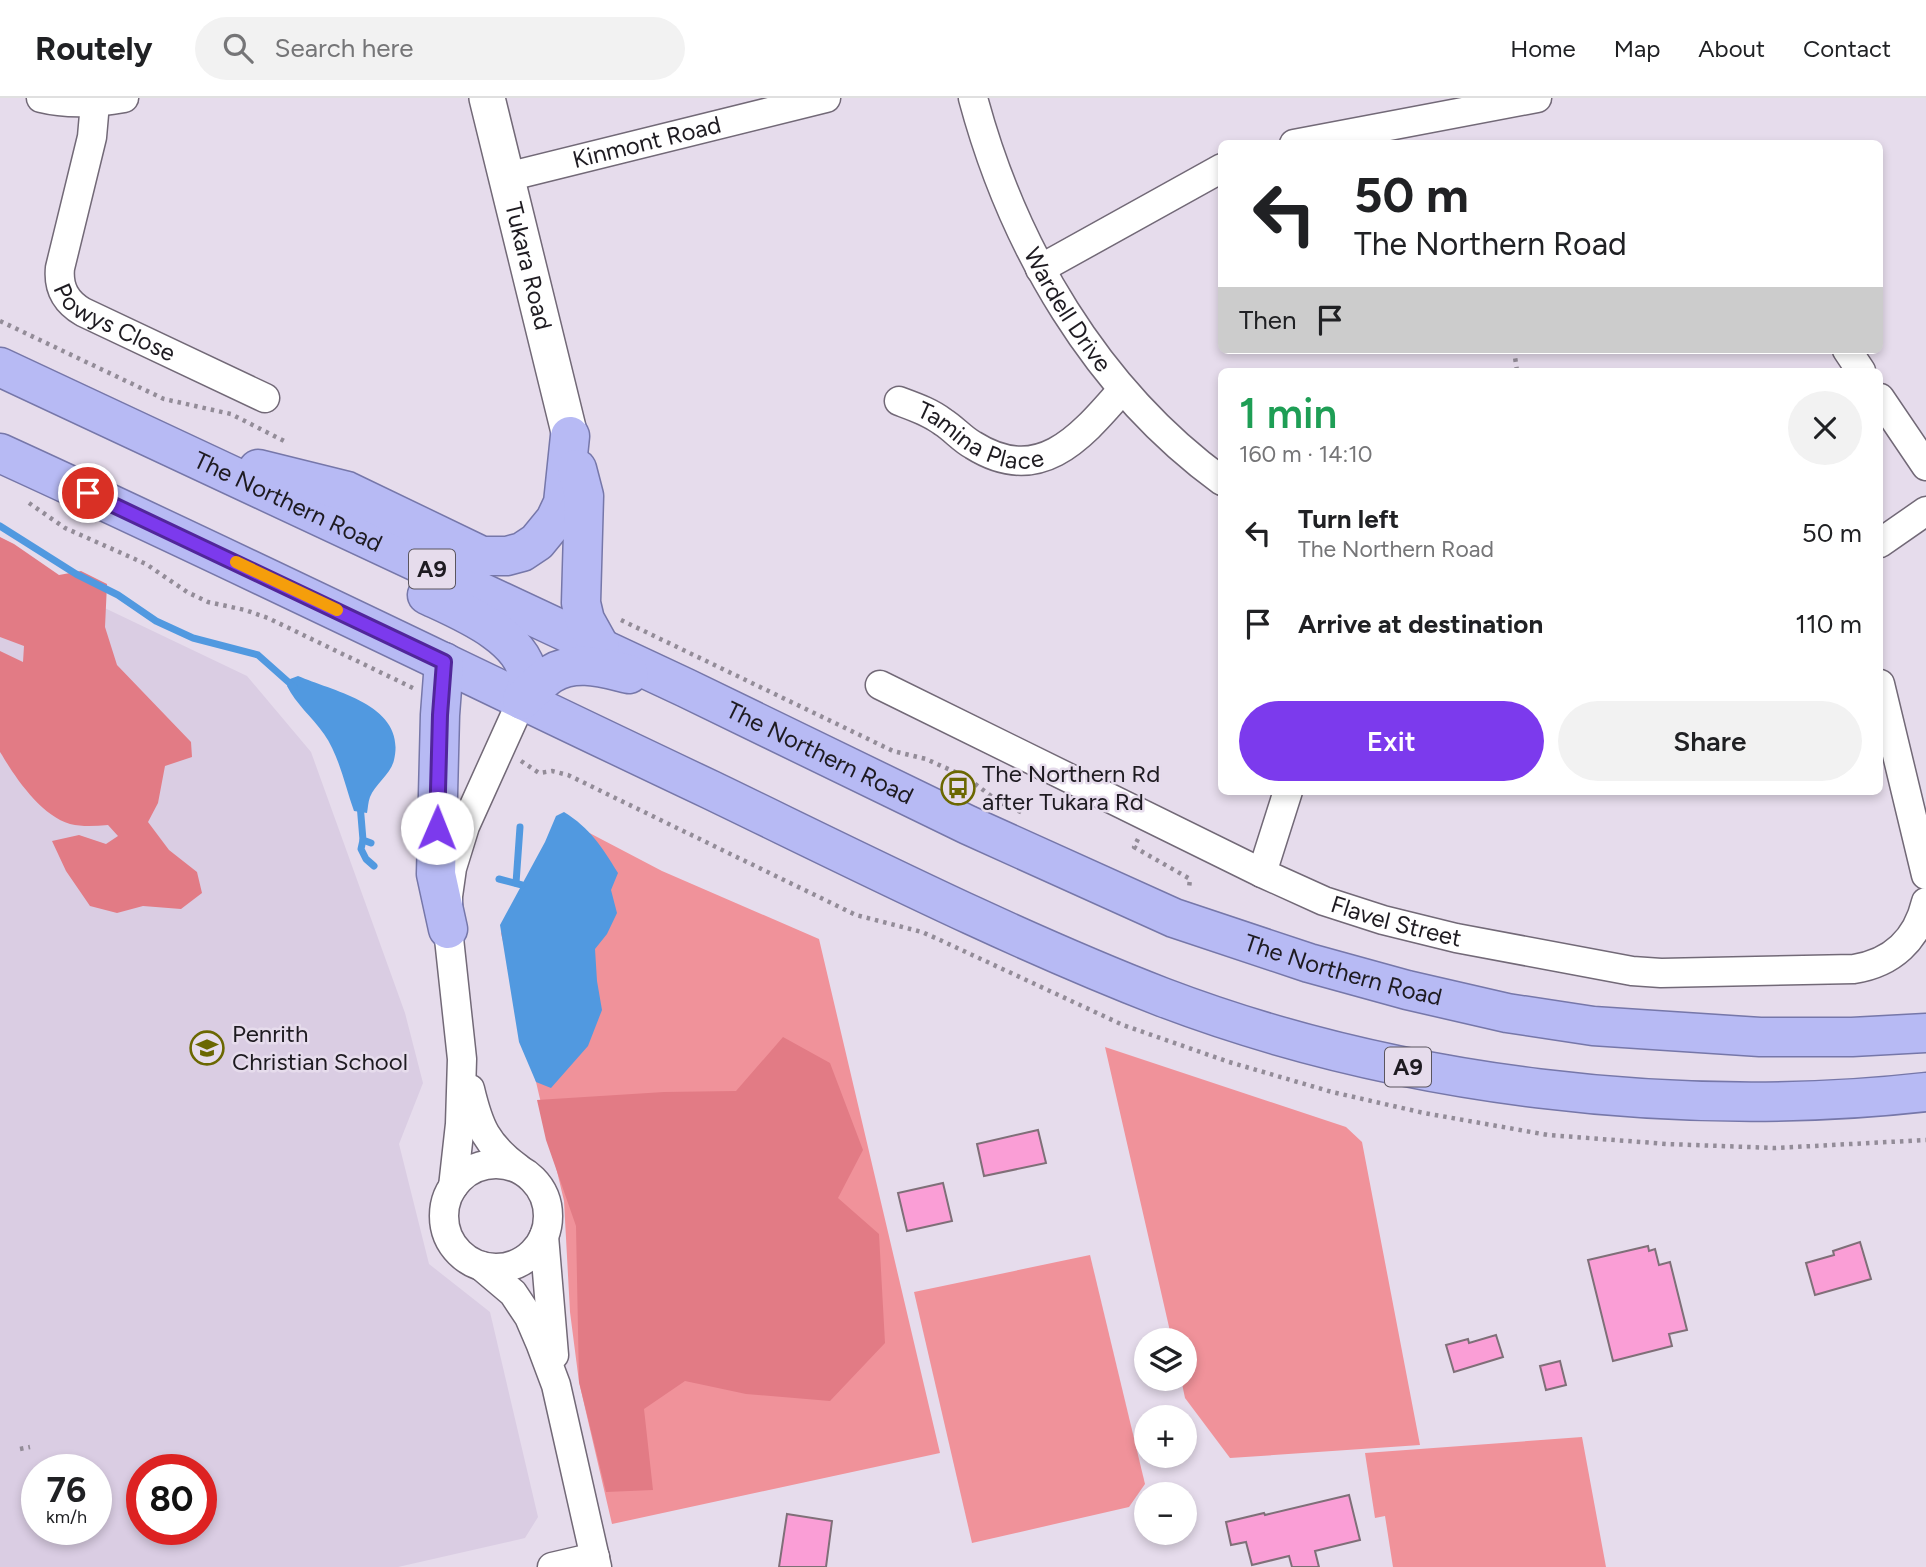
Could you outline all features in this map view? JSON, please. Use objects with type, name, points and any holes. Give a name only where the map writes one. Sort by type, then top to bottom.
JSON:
[{"type":"highway","name":"The Northern Road","points":[[0,367],[600,647],[968,825],[1174,918],[1309,963],[1407,990],[1507,1013],[1593,1026],[1760,1037],[1852,1037],[1926,1033]]},
{"type":"highway","points":[[178,450],[347,491],[482,556],[507,556],[522,552],[537,542],[555,520],[563,503],[570,436]]},
{"type":"highway","points":[[570,436],[584,496],[581,603],[585,620],[600,647]]},
{"type":"highway","points":[[178,450],[298,532],[472,616],[496,632],[508,642],[525,668],[528,678],[522,701]]},
{"type":"highway","name":"A9","points":[[0,453],[153,523],[1016,936],[1164,998],[1254,1028],[1380,1062],[1517,1087],[1636,1097],[1731,1100],[1833,1099],[1926,1092]]},
{"type":"highway","points":[[444,662],[439,725],[436,874],[448,929]]},
{"type":"highway","points":[[522,701],[549,675],[566,667],[588,665],[686,688]]},
{"type":"street","points":[[41,98],[70,103],[95,103],[124,98]]},
{"type":"street","name":"Tukara Road","points":[[487,98],[570,436]]},
{"type":"street","name":"Kinmont Road","points":[[507,177],[826,98]]},
{"type":"street","name":"Wardell Drive","points":[[973,98],[1004,194],[1040,269],[1078,331],[1122,390],[1218,478]]},
{"type":"street","points":[[1315,140],[1537,98]]},
{"type":"street","name":"Powys Close","points":[[95,103],[92,137],[60,268],[59,278],[65,295],[73,306],[83,312],[265,398]]},
{"type":"street","points":[[1040,269],[1218,170]]},
{"type":"street","name":"Tamina Place","points":[[899,401],[932,415],[986,453],[1005,459],[1026,460],[1052,455],[1070,445],[1089,429],[1122,390]]},
{"type":"street","points":[[1883,402],[1926,466]]},
{"type":"street","points":[[1883,541],[1926,511]]},
{"type":"street","name":"Flavel Street","points":[[880,685],[1324,901],[1444,935],[1609,969],[1661,973],[1865,967],[1892,956],[1910,939],[1923,916],[1926,902]]},
{"type":"street","points":[[1883,696],[1926,875]]},
{"type":"street","points":[[522,701],[473,807],[452,867],[448,895],[448,929],[462,1059],[460,1124],[453,1187],[444,1209],[447,1233],[460,1254],[481,1266],[513,1293],[529,1317],[556,1385]]},
{"type":"street","points":[[1262,873],[1287,795]]},
{"type":"street","points":[[462,1059],[481,1130],[492,1146],[538,1186],[548,1210],[544,1236],[556,1385],[596,1562],[552,1567]]},
{"type":"street","points":[[453,1187],[470,1171],[481,1166],[506,1165],[519,1169]]},
{"type":"street","points":[[481,1266],[494,1268],[518,1263],[538,1247],[544,1236]]},
{"type":"path","points":[[19,498],[65,528],[146,564],[187,593],[208,602],[268,618],[417,690]]},
{"type":"path","points":[[1164,864],[1167,858]]},
{"type":"path","points":[[20,1449],[30,1447]]},
{"type":"shaded area","points":[[0,537],[59,575],[81,571],[107,584],[105,627],[117,665],[191,742],[192,757],[165,766],[158,803],[148,822],[169,850],[197,872],[202,893],[181,909],[143,906],[117,913],[90,906],[66,871],[52,841],[79,835],[106,844],[118,836],[108,825],[70,824],[50,813],[22,785],[0,752],[0,651],[23,662],[24,646],[0,637]]},
{"type":"shaded area","name":"Penrith Christian School","points":[[0,558],[247,676],[311,752],[405,1013],[423,1083],[399,1144],[429,1264],[490,1312],[538,1517],[525,1538],[398,1567],[0,1567]]},
{"type":"shaded area","points":[[559,817],[662,871],[819,939],[940,1453],[612,1524],[579,1382],[570,1312],[564,1201],[501,933]]},
{"type":"shaded area","points":[[783,1037],[830,1063],[863,1150],[838,1198],[879,1234],[885,1343],[830,1401],[746,1394],[685,1381],[644,1409],[653,1490],[606,1492],[579,1382],[576,1226],[546,1140],[537,1100],[664,1092],[736,1091]]},
{"type":"shaded area","points":[[1105,1047],[1346,1127],[1362,1142],[1420,1445],[1230,1458],[1197,1414],[1197,1405],[1190,1405],[1185,1398],[1184,1391],[1197,1391],[1197,1328],[1169,1328]]},
{"type":"shaded area","points":[[1090,1255],[1134,1438],[1134,1468],[1141,1468],[1145,1482],[1134,1482],[1134,1500],[1129,1507],[972,1543],[914,1292]]},
{"type":"shaded area","points":[[1582,1437],[1606,1567],[1393,1567],[1385,1516],[1375,1518],[1365,1453]]},
{"type":"water","points":[[298,676],[365,703],[379,713],[390,726],[395,741],[394,760],[390,770],[372,792],[367,813],[354,811],[329,742],[287,686],[290,679]]},
{"type":"water","points":[[564,812],[595,839],[618,873],[611,890],[617,913],[607,934],[595,949],[602,1010],[588,1046],[551,1088],[536,1082],[519,1042],[500,925],[556,816]]},
{"type":"building","points":[[1038,1130],[1046,1163],[984,1176],[977,1144]]},
{"type":"building","points":[[943,1183],[952,1221],[907,1231],[898,1193]]},
{"type":"building","points":[[1860,1242],[1871,1279],[1815,1295],[1806,1263],[1834,1255],[1833,1251]]},
{"type":"building","points":[[1648,1246],[1649,1251],[1655,1249],[1659,1265],[1670,1262],[1687,1330],[1669,1334],[1672,1346],[1613,1361],[1588,1260]]},
{"type":"building","points":[[1496,1335],[1503,1357],[1454,1372],[1446,1345],[1468,1339],[1469,1343]]},
{"type":"building","points":[[1560,1361],[1566,1385],[1546,1390],[1540,1366]]},
{"type":"building","points":[[1349,1495],[1360,1540],[1315,1551],[1319,1567],[1292,1567],[1289,1556],[1252,1565],[1246,1542],[1231,1545],[1226,1522]]},
{"type":"building","points":[[787,1514],[832,1521],[826,1567],[779,1567]]},
{"type":"waterway","points":[[0,526],[76,574],[118,595],[156,621],[193,638],[258,655],[294,687]]},
{"type":"waterway","points":[[360,804],[363,840],[371,843]]},
{"type":"waterway","points":[[516,883],[520,827]]},
{"type":"waterway","points":[[363,840],[361,849],[366,859],[374,866]]},
{"type":"waterway","points":[[499,879],[522,885]]},
{"type":"slow traffic","points":[[236,562],[337,610]]},
{"type":"place","name":"The Northern Rd after Tukara Rd","points":[[958,788]]},
{"type":"place","name":"Penrith Christian School","points":[[207,1048]]},
{"type":"route","points":[[88,493],[444,662],[437,828]]}]
